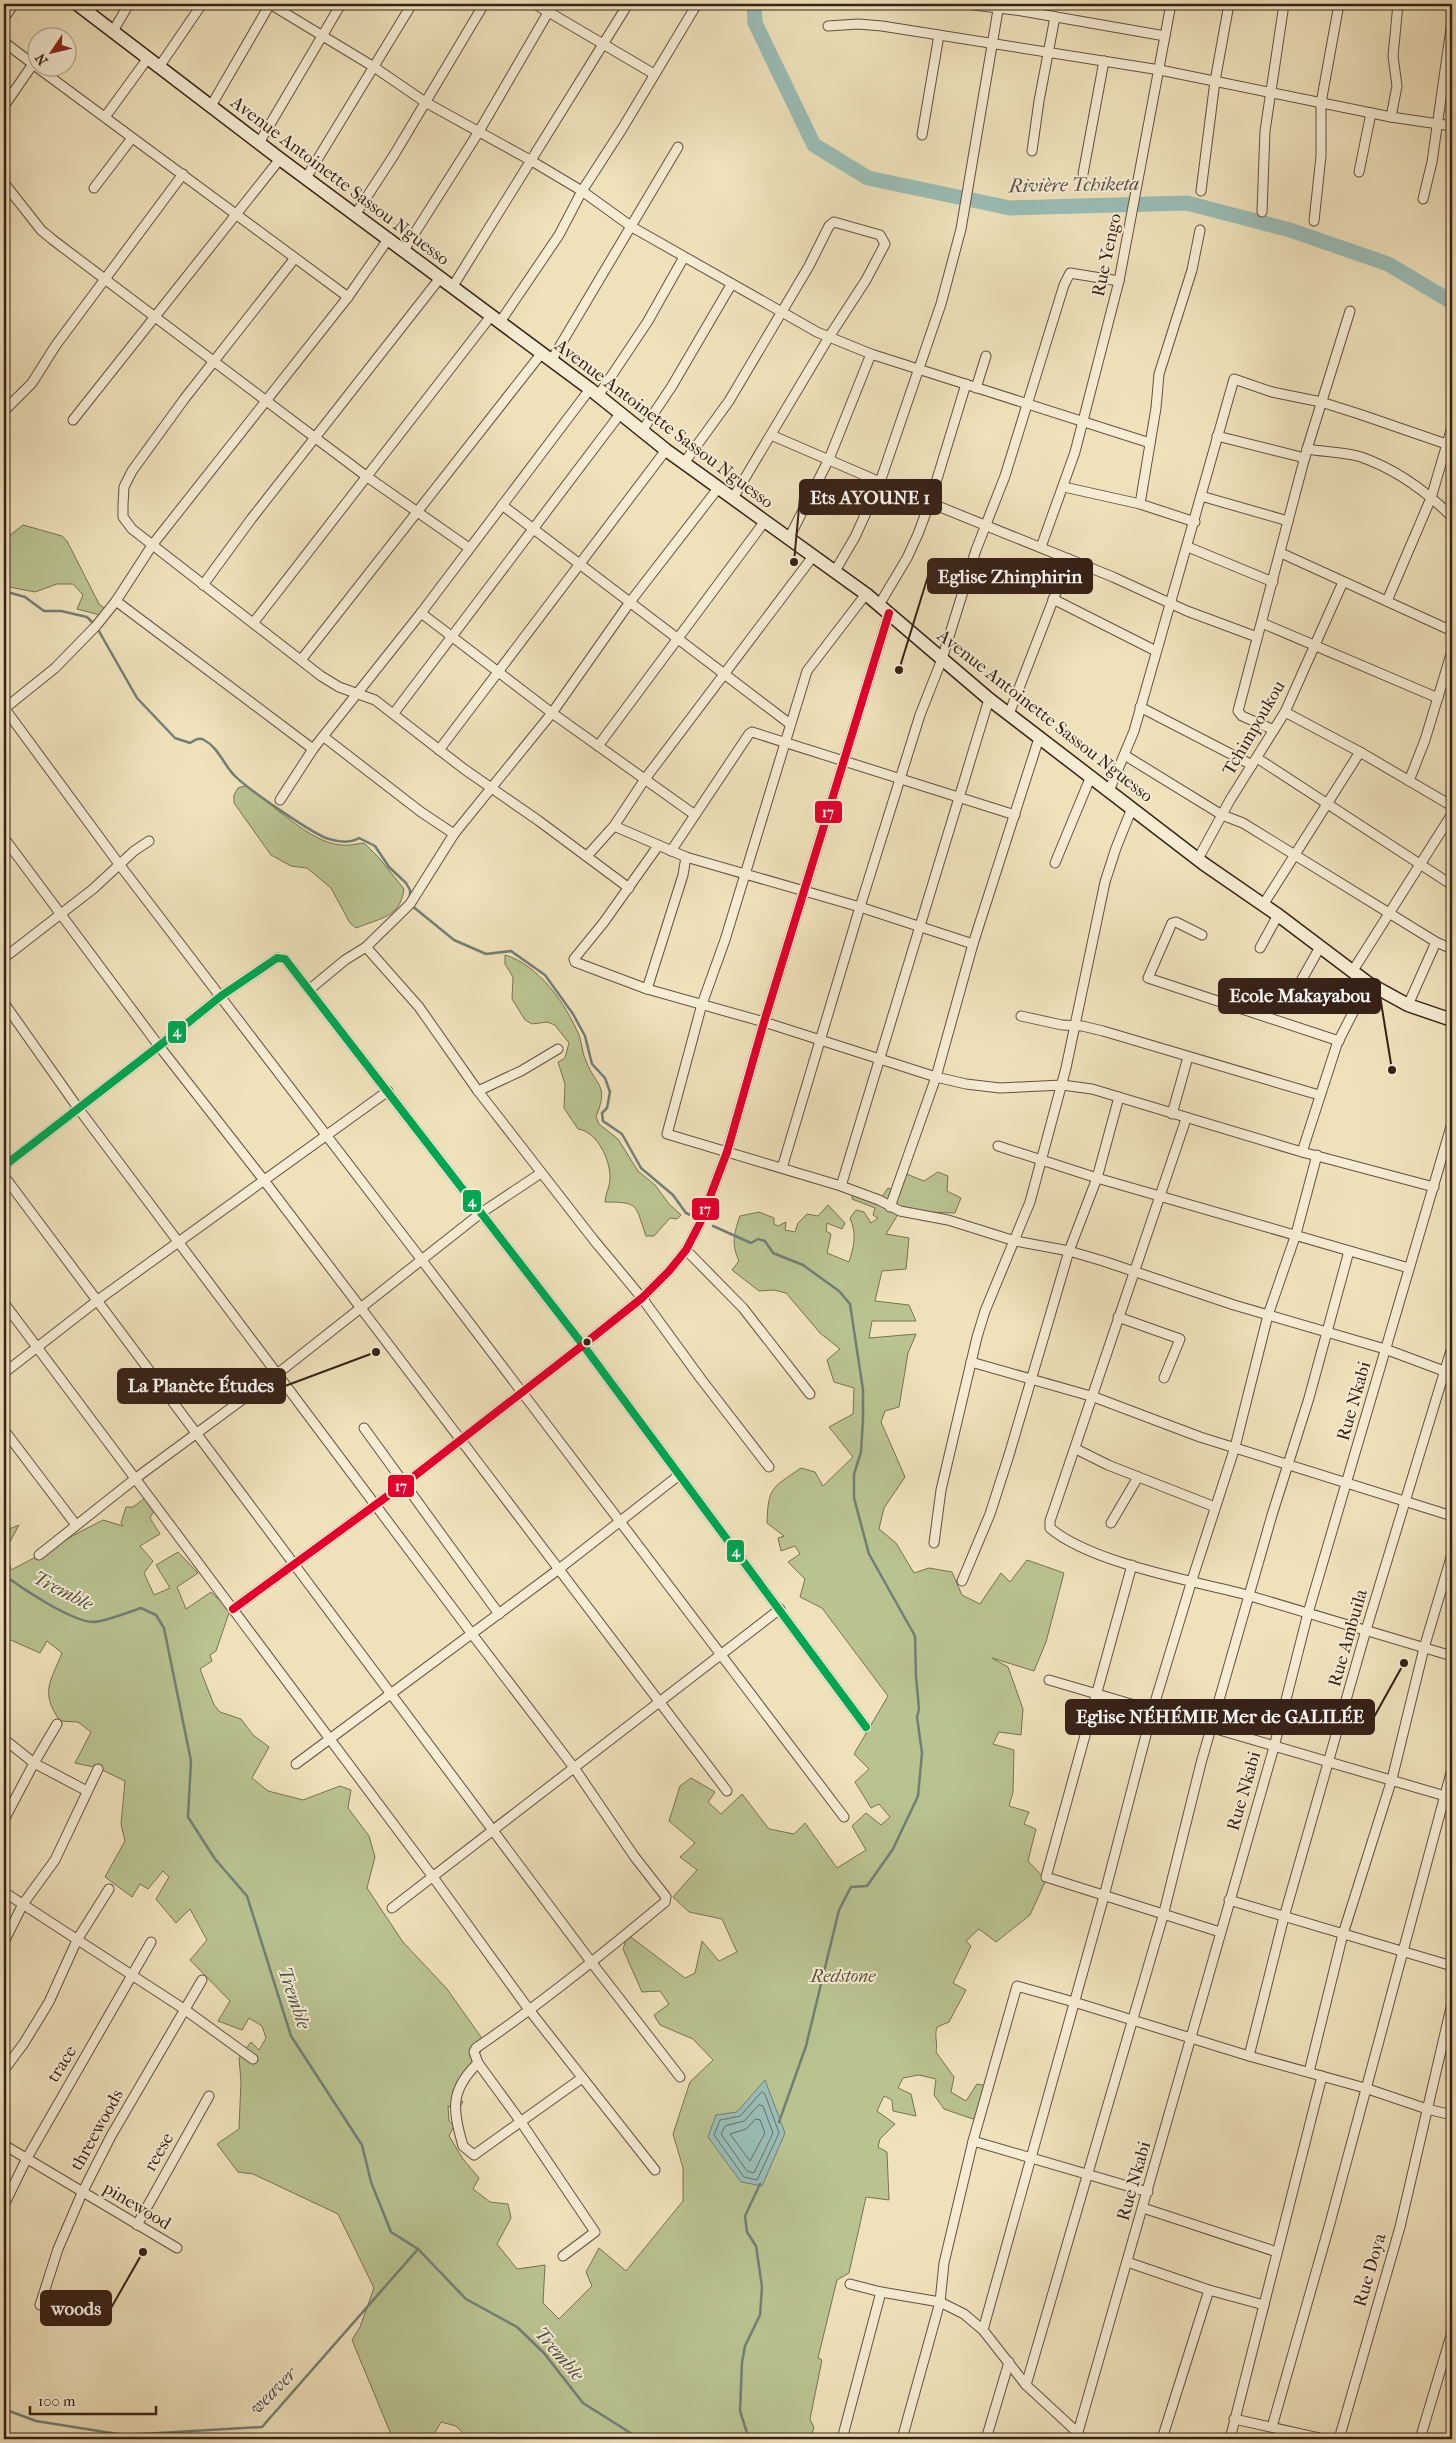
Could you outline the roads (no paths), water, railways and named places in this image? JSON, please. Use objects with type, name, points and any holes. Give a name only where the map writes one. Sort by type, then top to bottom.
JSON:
[{"type":"street","points":[[4,18],[14,4]]},
{"type":"street","name":"Avenue Antoinette Sassou Nguesso","points":[[77,4],[280,159],[453,286],[666,450],[866,594],[1039,738],[1198,859],[1263,904],[1368,983],[1408,1005],[1452,1020]]},
{"type":"street","points":[[113,30],[129,4]]},
{"type":"street","points":[[159,67],[202,4]]},
{"type":"street","points":[[211,106],[270,4],[322,34],[425,102],[582,191],[632,227],[731,285],[829,337],[871,354],[1026,403],[1081,423],[1150,443]]},
{"type":"street","points":[[259,143],[341,4]]},
{"type":"street","points":[[306,178],[412,4]]},
{"type":"street","points":[[356,215],[484,4]]},
{"type":"street","points":[[535,4],[551,8],[602,44],[654,74]]},
{"type":"street","points":[[453,286],[628,4]]},
{"type":"street","points":[[254,622],[366,476],[495,319],[559,234],[582,191],[697,4]]},
{"type":"street","points":[[966,4],[998,5],[1166,36]]},
{"type":"street","name":"Rue Yengo","points":[[1041,547],[1064,487],[1119,280],[1171,4]]},
{"type":"street","points":[[1202,191],[1215,81],[1229,4]]},
{"type":"street","points":[[1262,212],[1262,152],[1284,4]]},
{"type":"street","points":[[1314,221],[1321,156],[1321,102],[1339,4]]},
{"type":"street","points":[[1391,117],[1397,86],[1393,56],[1398,4]]},
{"type":"street","points":[[835,571],[855,537],[880,482],[941,304],[961,229],[998,5]]},
{"type":"street","points":[[404,250],[478,133],[551,8]]},
{"type":"street","points":[[1032,151],[1039,100],[1055,17]]},
{"type":"street","points":[[1423,199],[1432,162],[1452,21]]},
{"type":"street","points":[[828,26],[858,24],[1049,52],[1160,70],[1391,117],[1452,126]]},
{"type":"street","points":[[922,135],[939,35]]},
{"type":"street","points":[[4,42],[28,60]]},
{"type":"street","points":[[105,118],[148,58]]},
{"type":"street","points":[[1083,174],[1104,61]]},
{"type":"street","points":[[4,106],[28,76]]},
{"type":"street","points":[[52,78],[348,297]]},
{"type":"street","points":[[1359,172],[1371,113]]},
{"type":"street","points":[[94,188],[132,138]]},
{"type":"street","points":[[302,660],[416,511],[546,357],[632,227],[678,147]]},
{"type":"street","points":[[73,420],[280,159]]},
{"type":"street","points":[[4,411],[32,383],[56,345],[183,174]]},
{"type":"street","points":[[4,183],[41,230],[366,476],[468,548]]},
{"type":"street","points":[[684,462],[729,400],[809,266],[831,224],[834,222],[880,235],[885,244],[866,280],[829,337],[733,498]]},
{"type":"street","points":[[1140,504],[1159,374],[1192,270],[1200,230]]},
{"type":"street","points":[[389,238],[348,297],[153,544],[116,601],[66,658],[4,709],[119,864],[844,1817]]},
{"type":"street","points":[[280,800],[313,749],[324,737],[355,693],[420,613],[502,505],[594,393],[648,321],[684,257]]},
{"type":"street","points":[[295,258],[214,361],[132,471],[124,488],[123,517],[132,529],[302,660],[339,687],[375,700],[394,713],[439,750],[629,888]]},
{"type":"street","points":[[782,1168],[920,715],[942,659],[985,524],[1005,476],[1026,403],[1068,275],[1075,273],[1119,280]]},
{"type":"street","points":[[203,585],[252,518],[440,278]]},
{"type":"street","points":[[642,431],[672,386],[731,285]]},
{"type":"street","points":[[1274,730],[1242,716],[1238,711],[1306,454],[1350,311]]},
{"type":"street","points":[[789,538],[829,459],[871,354]]},
{"type":"street","points":[[976,388],[986,356]]},
{"type":"street","points":[[1110,791],[1126,756],[1156,651],[1172,604],[1234,379],[1272,392],[1321,402],[1390,424],[1449,446]]},
{"type":"street","points":[[879,604],[907,558],[930,502],[966,384]]},
{"type":"street","points":[[394,713],[531,528],[620,414]]},
{"type":"street","points":[[1387,601],[1431,498],[1449,446],[1452,426]]},
{"type":"street","points":[[771,435],[880,482],[1069,558],[1172,604],[1257,637]]},
{"type":"street","points":[[1217,436],[1306,454],[1360,457],[1378,464],[1431,498],[1452,517]]},
{"type":"street","points":[[439,750],[581,565],[666,450]]},
{"type":"street","points":[[310,989],[345,960],[366,948],[410,904],[454,834],[490,787],[552,713],[630,602],[719,487]]},
{"type":"street","points":[[1064,487],[1140,504],[1195,522]]},
{"type":"street","points":[[1201,496],[1288,521]]},
{"type":"street","points":[[502,505],[790,724]]},
{"type":"street","points":[[598,746],[765,522]]},
{"type":"street","points":[[1188,547],[1273,582]]},
{"type":"street","points":[[1281,552],[1452,631]]},
{"type":"street","points":[[586,856],[614,826],[645,780],[724,673],[814,556]]},
{"type":"street","points":[[1009,714],[1069,558]]},
{"type":"street","name":"Tchimpoukou","points":[[1198,859],[1222,815],[1285,712],[1343,582]]},
{"type":"street","points":[[866,594],[811,664],[784,743],[725,940],[702,1004],[666,1132],[669,1136],[841,1186],[879,1200],[900,1211],[965,1224],[1015,1241],[1070,1251],[1385,1349],[1448,1372]]},
{"type":"street","points":[[1052,599],[1156,651]]},
{"type":"street","points":[[116,601],[313,749]]},
{"type":"street","points":[[420,613],[552,713],[695,815]]},
{"type":"street","points":[[233,1609],[404,1484],[523,1393],[642,1298],[669,1271],[686,1250],[700,1223],[727,1152],[764,1022],[889,613]]},
{"type":"street","points":[[1262,623],[1438,698]]},
{"type":"street","points":[[1409,781],[1426,740],[1452,650]]},
{"type":"street","points":[[841,1186],[989,698]]},
{"type":"street","points":[[1140,708],[1254,761],[1328,805],[1452,885]]},
{"type":"street","points":[[1285,712],[1360,752],[1452,806]]},
{"type":"street","points":[[671,850],[750,733],[1015,815]]},
{"type":"street","points":[[324,737],[421,812],[454,834]]},
{"type":"street","points":[[890,1207],[936,1077],[973,944],[1039,738]]},
{"type":"street","points":[[1263,904],[1328,805],[1360,752]]},
{"type":"street","points":[[1126,756],[1222,815],[1243,823],[1436,942],[1452,949]]},
{"type":"street","points":[[1055,863],[1091,776]]},
{"type":"street","points":[[934,1543],[941,1490],[971,1362],[985,1311],[1015,1241],[1041,1160],[1062,1085],[1105,882],[1132,808]]},
{"type":"street","points":[[1352,972],[1452,814]]},
{"type":"street","points":[[614,826],[686,857],[860,908],[973,944]]},
{"type":"street","points":[[4,838],[159,1046],[264,1179],[727,1791]]},
{"type":"street","points":[[4,958],[150,841]]},
{"type":"street","points":[[658,846],[574,961],[647,989],[879,1057],[936,1077],[966,1084],[1000,1088],[1062,1085],[1092,1089],[1186,1119],[1434,1187]]},
{"type":"street","points":[[647,989],[683,875],[686,857]]},
{"type":"street","points":[[1260,948],[1278,915]]},
{"type":"street","points":[[1202,936],[1176,922],[1172,923],[1148,978],[1339,1041]]},
{"type":"street","points":[[1408,1005],[1436,942]]},
{"type":"street","points":[[1300,981],[1320,946]]},
{"type":"street","points":[[366,948],[419,1006],[478,1091],[541,1173],[642,1298],[701,1380],[769,1466]]},
{"type":"street","points":[[4,1166],[159,1046],[220,996],[281,957],[286,959],[583,1345],[678,1476],[780,1609],[866,1727]]},
{"type":"street","points":[[1302,1152],[1319,1095],[1339,1041],[1368,983]]},
{"type":"street","points":[[4,1003],[78,1108],[575,1769],[666,1900],[592,1963],[530,2011],[476,2048],[474,2054],[478,2063],[521,2122],[595,2232],[563,2256]]},
{"type":"street","points":[[1022,1016],[1075,1028],[1082,1026],[1102,1031],[1319,1095]]},
{"type":"street","points":[[478,1091],[521,1071],[558,1049]]},
{"type":"street","points":[[1172,1114],[1188,1057]]},
{"type":"street","points":[[4,1373],[98,1300],[388,1091]]},
{"type":"street","points":[[962,1581],[992,1506],[1070,1251],[1097,1178],[1119,1097]]},
{"type":"street","points":[[1186,1119],[1118,1317],[1094,1397],[1050,1521],[1050,1528],[1070,1542],[1132,1565],[1249,1596],[1452,1656]]},
{"type":"street","name":"Rue Nkabi","points":[[1077,2436],[1274,1747],[1308,1613],[1452,1123]]},
{"type":"street","points":[[998,1146],[1097,1178],[1409,1268]]},
{"type":"street","points":[[983,2330],[1104,1896],[1152,1712],[1192,1580],[1236,1448],[1268,1314],[1296,1234],[1317,1155]]},
{"type":"street","points":[[39,1555],[136,1478],[277,1374],[362,1308],[480,1212],[541,1173]]},
{"type":"street","points":[[4,1176],[592,1963],[680,2077]]},
{"type":"street","points":[[686,1250],[743,1308],[810,1394]]},
{"type":"street","points":[[1026,2385],[1163,1916],[1189,1808],[1211,1728],[1349,1251]]},
{"type":"street","points":[[4,1303],[433,1877],[530,2011],[655,2170]]},
{"type":"street","points":[[1118,1317],[1180,1339],[1164,1378]]},
{"type":"street","name":"Rue Ambuila","points":[[1249,2056],[1284,1917],[1366,1630],[1448,1372],[1452,1347]]},
{"type":"street","points":[[971,1362],[1094,1397],[1236,1448],[1452,1516]]},
{"type":"street","points":[[364,1428],[499,1614]]},
{"type":"street","points":[[4,1430],[76,1524]]},
{"type":"street","points":[[1076,1449],[1138,1477],[1216,1507]]},
{"type":"street","points":[[296,1764],[559,1569],[678,1476]]},
{"type":"street","points":[[1111,1523],[1138,1477]]},
{"type":"street","points":[[1309,2072],[1343,1934],[1392,1779],[1424,1648],[1452,1554]]},
{"type":"street","points":[[1132,1565],[1046,1876],[1163,1916],[1220,1932]]},
{"type":"street","points":[[392,1908],[575,1769],[659,1700],[780,1609]]},
{"type":"street","points":[[1049,1680],[1329,1764],[1392,1779],[1448,1797]]},
{"type":"street","points":[[4,1820],[57,1724]]},
{"type":"street","points":[[4,1739],[34,1763],[87,1791]]},
{"type":"street","points":[[4,1942],[23,1904],[55,1860],[98,1769]]},
{"type":"street","points":[[1272,2427],[1330,2223],[1365,2088],[1448,1797],[1452,1769]]},
{"type":"street","points":[[4,2070],[24,2043],[49,2002],[77,1940],[109,1889]]},
{"type":"street","points":[[4,1892],[133,1978],[184,2009],[253,2059]]},
{"type":"street","points":[[1229,1900],[1452,1966]]},
{"type":"street","name":"trace","points":[[4,2205],[27,2158],[133,1978],[152,1942]]},
{"type":"street","name":"threewoods","points":[[40,2305],[58,2249],[82,2192],[111,2136],[202,1980]]},
{"type":"street","points":[[902,2439],[940,2302],[944,2263],[973,2141],[1015,1988],[1019,1986],[1190,2039],[1365,2088],[1427,2109],[1452,2115]]},
{"type":"street","name":"Rue Doya","points":[[1339,2439],[1400,2227],[1452,2003]]},
{"type":"street","points":[[478,2063],[466,2074],[455,2096],[455,2114],[463,2146],[474,2155],[582,2078]]},
{"type":"street","points":[[1230,2439],[1322,2076]]},
{"type":"street","name":"reese","points":[[137,2225],[209,2096]]},
{"type":"street","points":[[973,2141],[1148,2192]]},
{"type":"street","name":"pinewood","points":[[4,2145],[177,2248]]},
{"type":"street","points":[[1143,2208],[1276,2252]]},
{"type":"street","points":[[1127,2262],[1209,2290],[1264,2305]]},
{"type":"street","points":[[850,2284],[881,2292],[940,2302],[958,2311],[983,2330],[1026,2385],[1077,2436]]},
{"type":"street","points":[[1162,2439],[1209,2290]]},
{"type":"street","points":[[842,2439],[881,2292]]},
{"type":"street","points":[[1420,2439],[1452,2336]]},
{"type":"street","points":[[986,2439],[1009,2362]]},
{"type":"street","points":[[1234,2419],[1324,2439]]},
{"type":"water","points":[[765,2080],[785,2133],[762,2186],[741,2182],[708,2137],[716,2115],[737,2112]]},
{"type":"waterway","name":"Rivière Tchiketa","points":[[754,4],[755,23],[814,145],[868,178],[1010,208],[1187,203],[1290,230],[1388,264],[1452,302]]},
{"type":"waterway","points":[[4,591],[25,597],[44,611],[61,611],[87,617],[96,626],[137,698],[175,738],[190,743],[197,739],[209,743],[230,771],[241,781],[280,810],[321,836],[341,841],[352,841],[359,838],[375,846],[389,867],[406,883],[410,890],[410,898]]},
{"type":"waterway","points":[[411,905],[454,940],[486,954],[511,951],[545,975],[573,1014],[585,1036],[592,1064],[605,1078],[610,1092],[607,1108],[602,1113],[603,1121],[622,1134],[641,1168],[673,1195],[686,1213],[697,1218]]},
{"type":"waterway","points":[[713,1226],[751,1243],[758,1239],[765,1241],[773,1253],[803,1265],[839,1291],[850,1304],[863,1390],[861,1452],[854,1474],[854,1498],[869,1554],[915,1636],[919,1709],[917,1717],[922,1753],[918,1796],[893,1849],[867,1886],[851,1887],[839,1910],[806,2046],[779,2122]]},
{"type":"waterway","name":"Tremble","points":[[4,1575],[59,1610],[83,1620],[93,1622],[103,1620],[141,1608],[156,1615],[164,1628],[191,1761],[188,1817],[215,1859],[247,1896],[291,2036],[362,2145],[371,2182],[391,2232],[418,2249],[466,2299],[517,2327],[544,2353],[583,2403],[640,2439]]},
{"type":"waterway","points":[[749,2439],[740,2411],[742,2362],[745,2346],[760,2315],[762,2287],[756,2246],[747,2232],[745,2216],[760,2184]]},
{"type":"waterway","name":"weaver","points":[[4,2409],[36,2421],[124,2435],[262,2427],[418,2249]]},
{"type":"place","name":"Ets AYOUNE 1","points":[[794,562]]},
{"type":"place","name":"Eglise Zhinphirin","points":[[899,670]]},
{"type":"place","name":"Ecole Makayabou","points":[[1392,1070]]},
{"type":"place","name":"La Planète Études","points":[[376,1352]]},
{"type":"place","name":"Eglise NÉHÉMIE Mer de GALILÉE","points":[[1404,1663]]},
{"type":"place","name":"woods","points":[[143,2252]]},
{"type":"park label","name":"Redstone","points":[[843,1976]]}]
